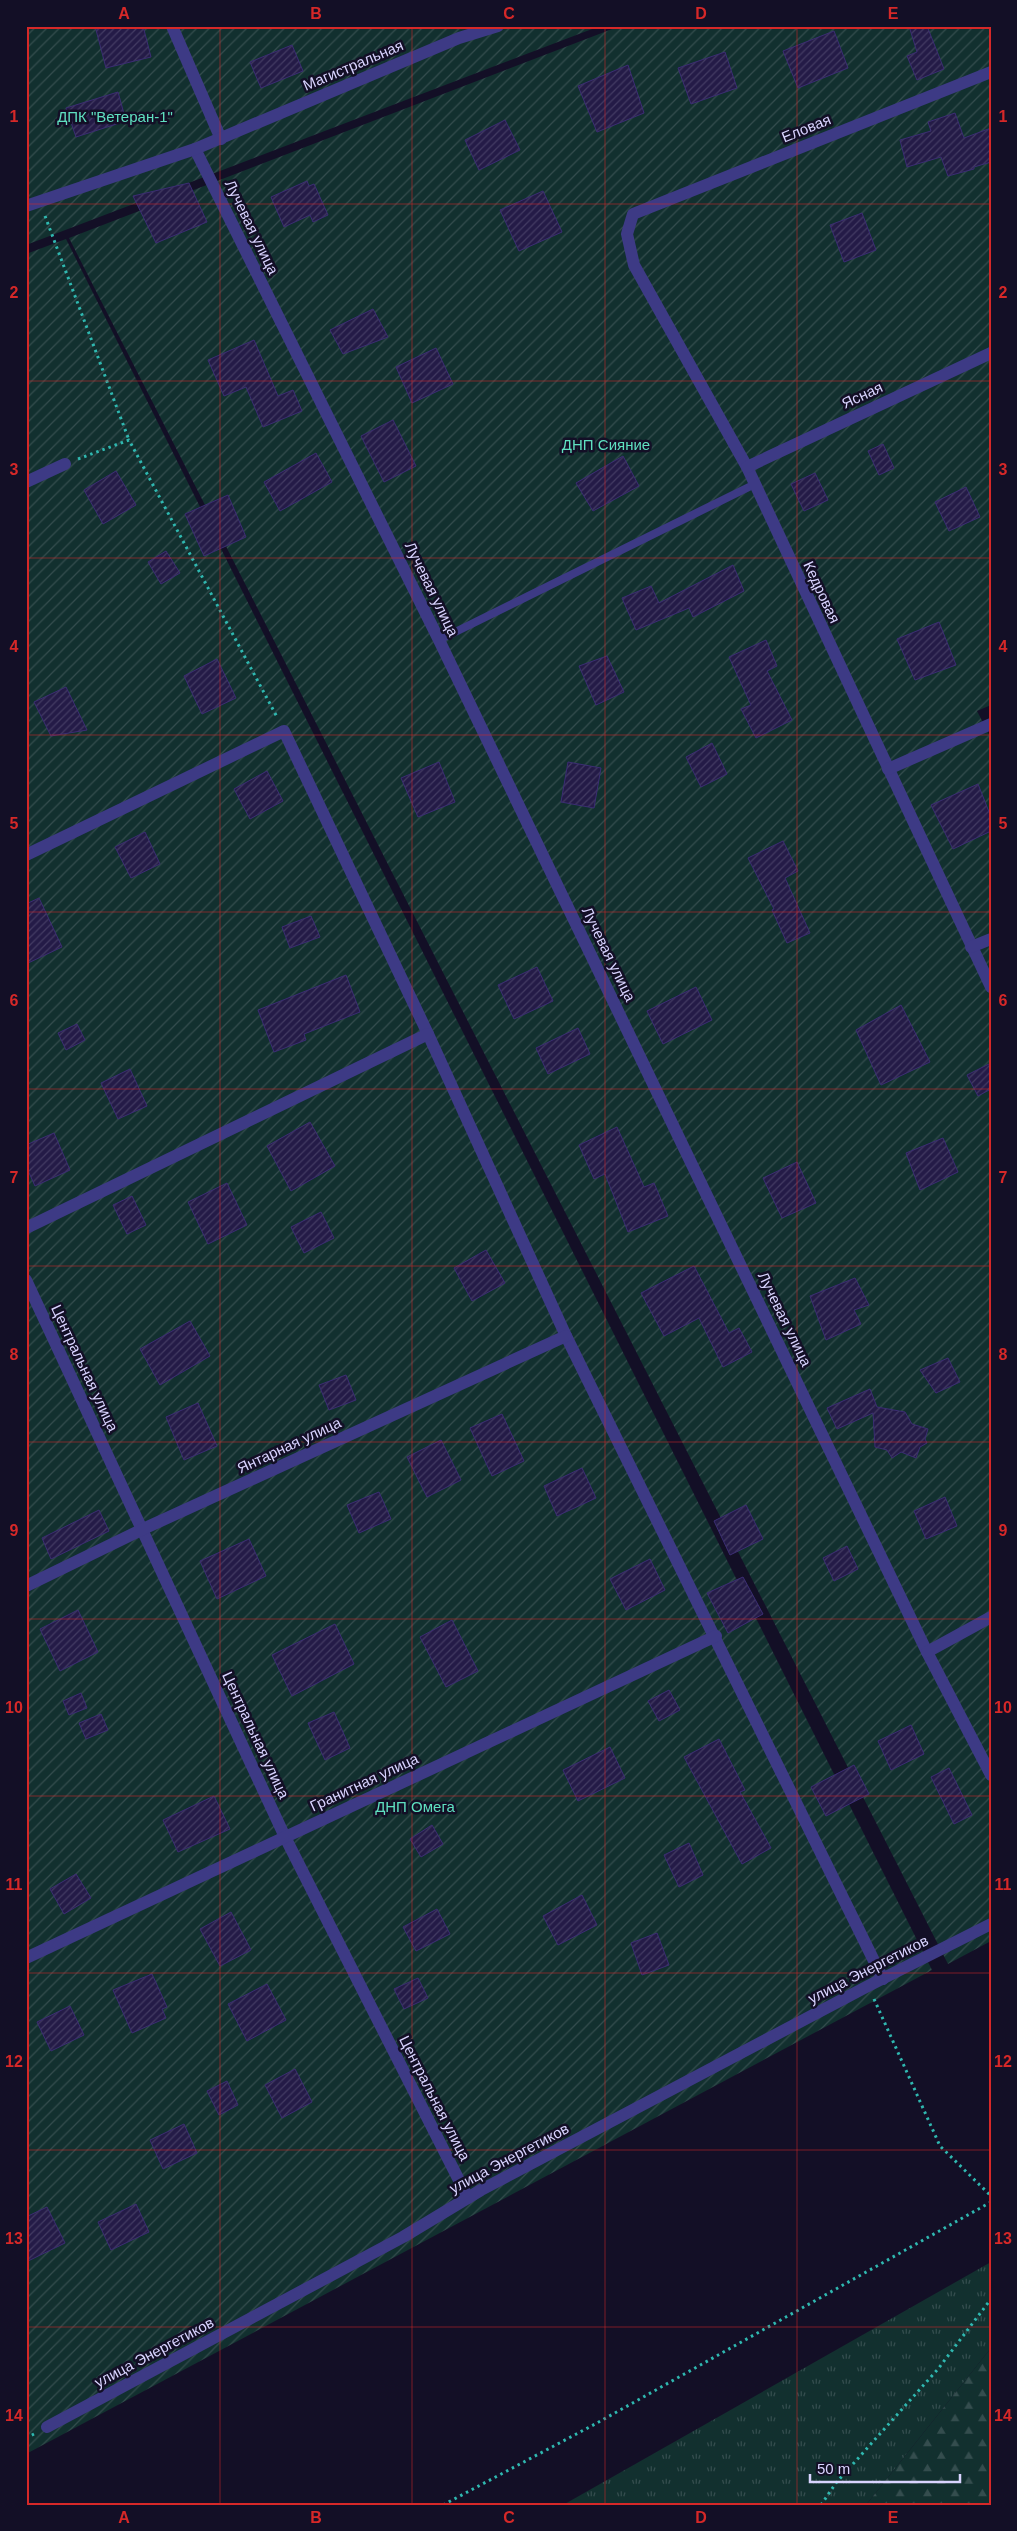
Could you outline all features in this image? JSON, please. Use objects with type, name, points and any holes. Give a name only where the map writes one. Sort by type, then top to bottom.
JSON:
[{"type":"street","points":[[172,26],[221,138]]},
{"type":"street","name":"Магистральная","points":[[26,206],[195,149],[457,32],[498,26]]},
{"type":"street","name":"Еловая","points":[[633,214],[991,72]]},
{"type":"street","name":"Лучевая улица","points":[[195,149],[439,640],[928,1652],[991,1775]]},
{"type":"street","name":"Кедровая","points":[[633,214],[627,234],[634,266],[747,467],[753,485],[991,987]]},
{"type":"street","name":"Ясная","points":[[747,467],[991,353]]},
{"type":"street","points":[[26,482],[65,464]]},
{"type":"street","points":[[888,769],[991,724]]},
{"type":"street","points":[[26,855],[284,731],[428,1034],[566,1336],[716,1636],[883,1979]]},
{"type":"street","points":[[971,947],[991,938]]},
{"type":"street","points":[[26,1228],[428,1034]]},
{"type":"street","name":"Центральная улица","points":[[26,1280],[285,1837],[468,2198]]},
{"type":"street","name":"Янтарная улица","points":[[26,1586],[143,1529],[566,1336]]},
{"type":"street","points":[[928,1652],[991,1617]]},
{"type":"street","name":"Гранитная улица","points":[[26,1958],[716,1636]]},
{"type":"street","name":"улица Энергетиков","points":[[48,2427],[403,2237],[468,2198],[868,1986],[991,1924]]},
{"type":"lane","points":[[439,640],[753,485]]},
{"type":"path","points":[[39,202],[129,440],[284,731]]},
{"type":"path","points":[[65,464],[129,440]]},
{"type":"path","points":[[868,1986],[940,2146],[991,2196]]},
{"type":"path","points":[[443,2505],[605,2418],[991,2202]]},
{"type":"path","points":[[821,2505],[836,2483],[938,2369],[991,2299]]},
{"type":"green space","name":"ДПК \"Ветеран-1\"","points":[[26,26],[600,26],[26,245]]},
{"type":"green space","name":"ДНП Сияние","points":[[620,26],[991,26],[991,705],[977,711],[991,738],[991,1941],[948,1964],[69,238]]},
{"type":"green space","name":"ДНП Омега","points":[[66,239],[932,1970],[26,2454],[26,254]]},
{"type":"green space","points":[[991,2262],[991,2348],[866,2505],[563,2505]]},
{"type":"green space","points":[[991,2348],[991,2505],[866,2505]]},
{"type":"building","points":[[95,26],[143,26],[151,57],[106,68]]},
{"type":"building","points":[[909,26],[927,26],[944,69],[917,80],[907,56],[917,52]]},
{"type":"building","points":[[834,31],[848,68],[798,88],[783,51]]},
{"type":"building","points":[[292,45],[303,71],[261,88],[250,62]]},
{"type":"building","points":[[725,52],[737,88],[691,104],[678,68]]},
{"type":"building","points":[[628,65],[644,113],[597,132],[578,86]]},
{"type":"building","points":[[118,92],[126,121],[76,137],[66,108]]},
{"type":"building","points":[[955,113],[964,138],[991,128],[991,162],[948,176],[941,157],[907,167],[900,140],[931,131],[928,122]]},
{"type":"building","points":[[505,120],[520,150],[479,170],[465,140]]},
{"type":"building","points":[[307,181],[309,186],[314,184],[328,215],[313,222],[310,215],[284,227],[271,197]]},
{"type":"building","points":[[189,183],[207,222],[156,243],[133,196]]},
{"type":"building","points":[[543,191],[562,232],[519,251],[500,210]]},
{"type":"building","points":[[862,213],[876,250],[844,262],[830,225]]},
{"type":"building","points":[[373,309],[388,337],[343,354],[330,330]]},
{"type":"building","points":[[254,340],[278,396],[293,390],[302,411],[263,427],[246,387],[224,396],[208,360]]},
{"type":"building","points":[[436,348],[453,384],[412,403],[396,367]]},
{"type":"building","points":[[393,420],[416,466],[384,482],[361,436]]},
{"type":"building","points":[[883,444],[894,468],[879,475],[868,451]]},
{"type":"building","points":[[316,453],[332,482],[280,511],[264,482]]},
{"type":"building","points":[[623,456],[639,486],[593,511],[576,483]]},
{"type":"building","points":[[116,471],[136,505],[103,524],[84,490]]},
{"type":"building","points":[[815,473],[828,500],[804,511],[791,484]]},
{"type":"building","points":[[966,487],[980,517],[949,531],[935,502]]},
{"type":"building","points":[[228,495],[246,537],[204,556],[185,514]]},
{"type":"building","points":[[166,551],[180,573],[161,584],[148,562]]},
{"type":"building","points":[[733,565],[744,591],[693,617],[689,608],[636,630],[622,598],[651,586],[659,603]]},
{"type":"building","points":[[939,622],[956,665],[915,680],[897,639]]},
{"type":"building","points":[[766,640],[777,666],[767,671],[792,720],[756,738],[741,709],[751,705],[729,657]]},
{"type":"building","points":[[607,656],[624,692],[596,705],[579,666]]},
{"type":"building","points":[[217,659],[236,698],[202,714],[184,676]]},
{"type":"building","points":[[66,687],[87,730],[51,736],[34,702]]},
{"type":"building","points":[[712,743],[727,774],[701,787],[686,757]]},
{"type":"building","points":[[439,762],[455,802],[418,817],[401,778]]},
{"type":"building","points":[[568,762],[601,768],[594,808],[561,802]]},
{"type":"building","points":[[267,771],[283,801],[250,819],[234,789]]},
{"type":"building","points":[[978,784],[991,817],[991,831],[953,849],[931,805]]},
{"type":"building","points":[[145,832],[160,864],[131,878],[115,847]]},
{"type":"building","points":[[783,841],[798,871],[785,878],[810,933],[787,943],[772,910],[774,909],[748,858]]},
{"type":"building","points":[[39,898],[62,947],[26,964],[26,904]]},
{"type":"building","points":[[311,916],[320,937],[290,948],[282,927]]},
{"type":"building","points":[[537,967],[553,1001],[514,1019],[498,985]]},
{"type":"building","points":[[346,975],[360,1012],[304,1034],[306,1040],[274,1052],[258,1010]]},
{"type":"building","points":[[696,987],[712,1020],[663,1044],[647,1011]]},
{"type":"building","points":[[901,1005],[930,1062],[881,1085],[856,1030]]},
{"type":"building","points":[[77,1024],[85,1040],[66,1050],[58,1033]]},
{"type":"building","points":[[578,1028],[590,1054],[548,1074],[536,1048]]},
{"type":"building","points":[[991,1063],[991,1089],[978,1096],[967,1075]]},
{"type":"building","points":[[130,1069],[147,1106],[118,1119],[101,1083]]},
{"type":"building","points":[[310,1122],[335,1166],[291,1191],[267,1146]]},
{"type":"building","points":[[617,1127],[644,1187],[654,1183],[668,1216],[628,1232],[605,1174],[594,1179],[579,1145]]},
{"type":"building","points":[[54,1133],[70,1170],[35,1186],[26,1166],[26,1145]]},
{"type":"building","points":[[943,1138],[958,1172],[920,1190],[906,1153]]},
{"type":"building","points":[[797,1162],[816,1203],[782,1218],[763,1178]]},
{"type":"building","points":[[227,1183],[247,1225],[208,1244],[188,1202]]},
{"type":"building","points":[[132,1196],[146,1225],[127,1234],[113,1205]]},
{"type":"building","points":[[321,1212],[334,1238],[304,1253],[291,1227]]},
{"type":"building","points":[[486,1250],[505,1283],[472,1301],[454,1268]]},
{"type":"building","points":[[694,1266],[729,1333],[739,1328],[752,1352],[723,1367],[699,1318],[664,1336],[641,1293]]},
{"type":"building","points":[[855,1278],[869,1305],[854,1310],[861,1324],[826,1340],[810,1296]]},
{"type":"building","points":[[190,1321],[210,1356],[160,1385],[140,1349]]},
{"type":"building","points":[[948,1358],[960,1382],[936,1393],[920,1370]]},
{"type":"building","points":[[346,1375],[356,1400],[329,1410],[319,1385]]},
{"type":"building","points":[[870,1389],[877,1407],[905,1412],[912,1424],[928,1429],[925,1439],[927,1443],[920,1447],[916,1458],[901,1452],[892,1458],[887,1450],[875,1447],[873,1413],[837,1429],[827,1408]]},
{"type":"building","points":[[198,1403],[217,1446],[184,1460],[166,1417]]},
{"type":"building","points":[[502,1414],[524,1461],[492,1476],[470,1428]]},
{"type":"building","points":[[441,1440],[461,1480],[427,1497],[407,1457]]},
{"type":"building","points":[[582,1468],[596,1498],[557,1516],[544,1486]]},
{"type":"building","points":[[379,1492],[391,1519],[359,1533],[347,1505]]},
{"type":"building","points":[[945,1497],[957,1526],[926,1539],[914,1511]]},
{"type":"building","points":[[746,1505],[763,1539],[730,1555],[714,1521]]},
{"type":"building","points":[[99,1510],[109,1531],[51,1559],[42,1538]]},
{"type":"building","points":[[249,1539],[266,1576],[217,1599],[200,1561]]},
{"type":"building","points":[[847,1546],[858,1569],[834,1581],[823,1558]]},
{"type":"building","points":[[650,1559],[665,1590],[626,1610],[610,1579]]},
{"type":"building","points":[[743,1577],[763,1614],[728,1633],[707,1593]]},
{"type":"building","points":[[78,1610],[98,1652],[60,1671],[40,1629]]},
{"type":"building","points":[[452,1620],[478,1671],[446,1687],[420,1637]]},
{"type":"building","points":[[335,1624],[354,1664],[292,1696],[272,1655]]},
{"type":"building","points":[[669,1690],[680,1710],[659,1721],[648,1701]]},
{"type":"building","points":[[81,1693],[87,1708],[69,1715],[63,1701]]},
{"type":"building","points":[[334,1712],[350,1748],[325,1760],[308,1723]]},
{"type":"building","points":[[101,1714],[108,1730],[86,1739],[79,1723]]},
{"type":"building","points":[[911,1725],[924,1754],[891,1770],[878,1741]]},
{"type":"building","points":[[719,1739],[745,1790],[740,1792],[771,1848],[742,1864],[684,1757]]},
{"type":"building","points":[[610,1747],[625,1778],[578,1801],[563,1770]]},
{"type":"building","points":[[854,1765],[869,1794],[826,1816],[811,1787]]},
{"type":"building","points":[[949,1768],[972,1815],[954,1824],[931,1777]]},
{"type":"building","points":[[214,1796],[230,1829],[178,1852],[163,1820]]},
{"type":"building","points":[[432,1825],[443,1844],[421,1857],[410,1839]]},
{"type":"building","points":[[689,1843],[703,1875],[679,1887],[664,1855]]},
{"type":"building","points":[[76,1874],[91,1898],[64,1914],[50,1889]]},
{"type":"building","points":[[582,1895],[597,1925],[558,1945],[543,1916]]},
{"type":"building","points":[[437,1909],[450,1934],[416,1951],[403,1927]]},
{"type":"building","points":[[231,1912],[251,1950],[220,1966],[200,1929]]},
{"type":"building","points":[[657,1933],[669,1965],[642,1975],[631,1943]]},
{"type":"building","points":[[152,1974],[167,2007],[162,2009],[166,2018],[132,2033],[113,1990]]},
{"type":"building","points":[[418,1978],[428,1998],[404,2009],[394,1989]]},
{"type":"building","points":[[267,1984],[286,2020],[247,2041],[228,2004]]},
{"type":"building","points":[[70,2006],[84,2035],[51,2051],[37,2022]]},
{"type":"building","points":[[295,2069],[312,2102],[282,2118],[265,2085]]},
{"type":"building","points":[[227,2081],[238,2105],[219,2115],[207,2091]]},
{"type":"building","points":[[184,2124],[197,2153],[163,2169],[150,2140]]},
{"type":"building","points":[[136,2204],[149,2232],[111,2250],[98,2222]]},
{"type":"building","points":[[47,2207],[65,2243],[26,2262],[26,2217]]}]
